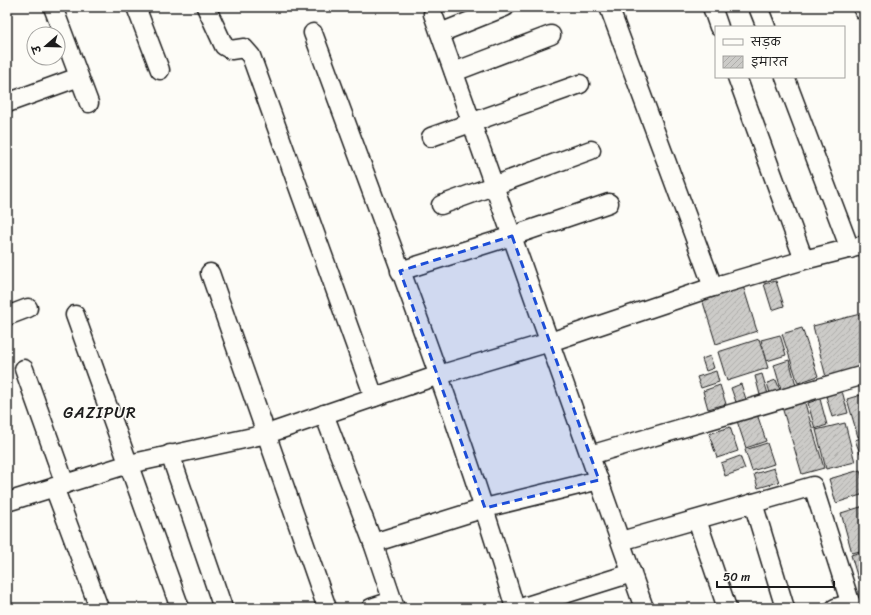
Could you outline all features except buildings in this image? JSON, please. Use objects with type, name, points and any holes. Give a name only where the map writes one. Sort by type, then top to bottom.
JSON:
[{"type":"street","points":[[53,7],[89,103]]},
{"type":"street","points":[[136,7],[160,70]]},
{"type":"street","points":[[206,7],[224,46],[230,50],[244,48],[251,56],[374,397]]},
{"type":"street","points":[[440,32],[505,7]]},
{"type":"street","points":[[609,7],[713,287]]},
{"type":"street","points":[[712,7],[719,26]]},
{"type":"street","points":[[758,7],[766,26]]},
{"type":"street","points":[[862,7],[864,11]]},
{"type":"street","points":[[433,14],[644,608]]},
{"type":"street","points":[[313,33],[439,375],[485,508],[515,608]]},
{"type":"street","points":[[454,72],[551,35]]},
{"type":"street","points":[[7,103],[79,77]]},
{"type":"street","points":[[738,78],[804,260]]},
{"type":"street","points":[[7,502],[129,464],[266,434],[439,375],[550,342],[713,287],[804,260],[859,250],[785,78]]},
{"type":"street","points":[[431,137],[580,84]]},
{"type":"street","points":[[441,205],[591,150]]},
{"type":"street","points":[[400,271],[512,236],[609,203]]},
{"type":"street","points":[[210,273],[327,608]]},
{"type":"street","points":[[7,316],[28,308]]},
{"type":"street","points":[[75,315],[180,608]]},
{"type":"street","points":[[24,369],[59,486],[99,608]]},
{"type":"street","points":[[590,455],[864,375]]},
{"type":"street","points":[[324,414],[373,542],[393,604],[371,608]]},
{"type":"street","points":[[170,454],[223,608]]},
{"type":"street","points":[[373,542],[485,508],[599,480]]},
{"type":"street","points":[[621,541],[813,486],[846,606]]},
{"type":"street","points":[[753,503],[785,608]]},
{"type":"street","points":[[697,520],[727,608]]},
{"type":"street","points":[[520,608],[632,573]]},
{"type":"highlighted area","points":[[512,236],[599,480],[485,508],[400,271]]},
{"type":"district","name":"GAZIPUR","points":[[100,412]]}]
